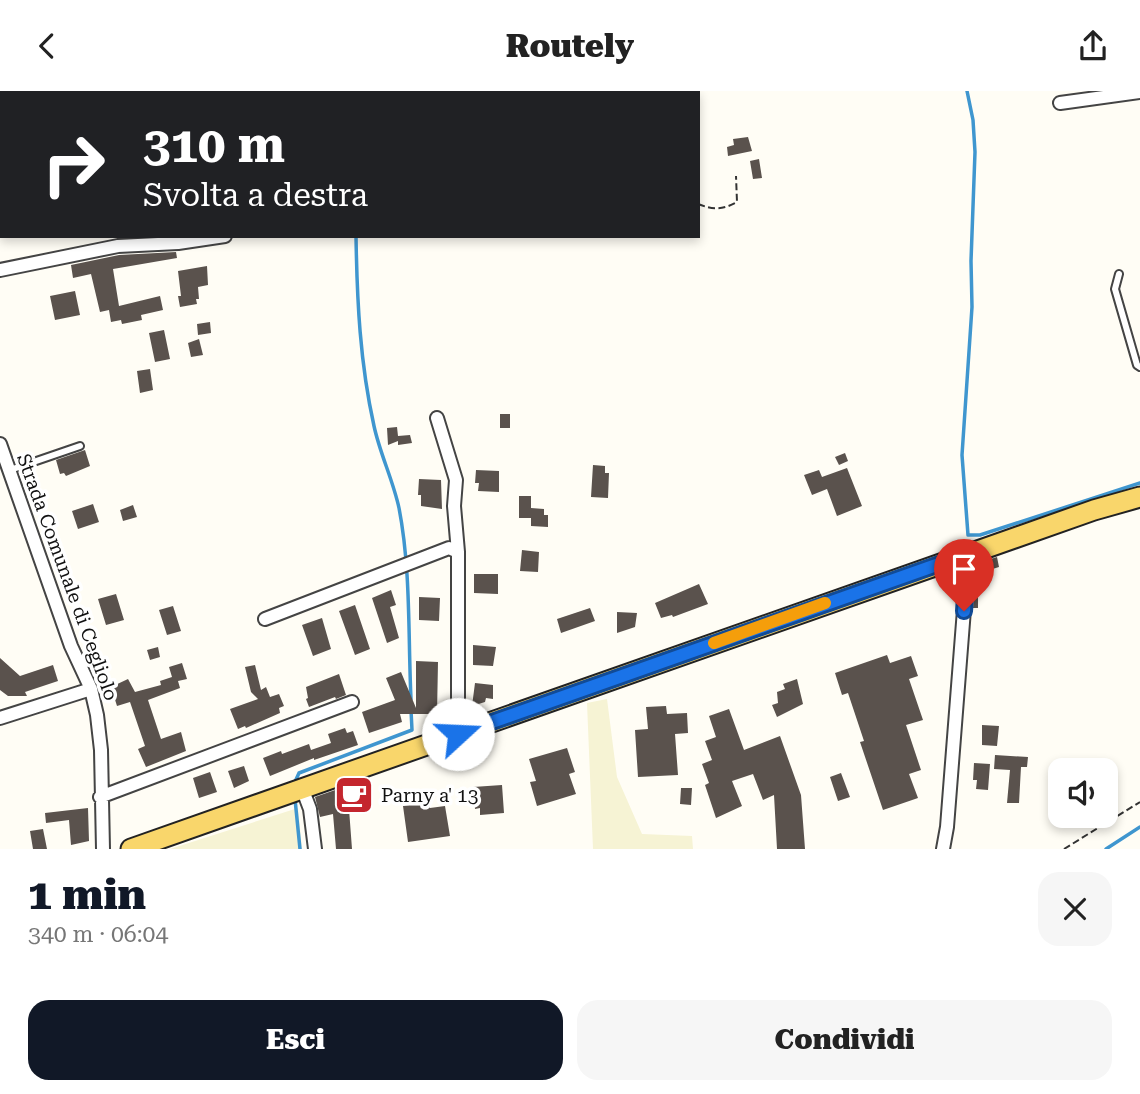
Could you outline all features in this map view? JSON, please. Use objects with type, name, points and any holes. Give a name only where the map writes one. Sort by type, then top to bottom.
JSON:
[{"type":"main road","points":[[131,849],[959,557],[1094,510],[1140,497]]},
{"type":"street","points":[[1060,103],[1140,92]]},
{"type":"street","points":[[0,270],[118,246],[178,243],[212,238]]},
{"type":"street","points":[[437,418],[456,479],[454,506],[458,552],[458,734]]},
{"type":"street","name":"Strada Comunale di Cegliolo","points":[[0,444],[71,646],[91,689],[97,715],[100,750],[103,849]]},
{"type":"street","points":[[265,619],[449,548],[458,552]]},
{"type":"street","points":[[943,849],[966,584],[959,557]]},
{"type":"street","points":[[0,718],[91,689]]},
{"type":"street","points":[[100,797],[352,702]]},
{"type":"street","points":[[302,788],[310,809],[315,849]]},
{"type":"lane","points":[[1119,274],[1115,289],[1140,367]]},
{"type":"lane","points":[[10,470],[80,446]]},
{"type":"path","points":[[700,205],[726,209],[737,202],[736,176]]},
{"type":"path","points":[[1063,849],[1140,802]]},
{"type":"shaded area","points":[[607,699],[617,777],[642,834],[692,836],[693,849],[593,849],[587,703]]},
{"type":"shaded area","points":[[298,808],[302,849],[170,849]]},
{"type":"building","points":[[748,137],[752,151],[728,156],[727,147],[734,145],[733,139]]},
{"type":"building","points":[[759,159],[762,178],[753,179],[750,161]]},
{"type":"building","points":[[176,252],[177,258],[113,269],[119,306],[160,296],[163,310],[141,315],[142,320],[122,324],[121,320],[111,322],[109,310],[100,312],[91,274],[73,278],[71,265],[119,255]]},
{"type":"building","points":[[207,266],[208,285],[198,287],[197,304],[180,307],[178,271]]},
{"type":"building","points":[[75,291],[80,315],[55,320],[50,296]]},
{"type":"building","points":[[210,322],[211,333],[198,335],[197,324]]},
{"type":"building","points":[[164,330],[170,359],[155,362],[149,333]]},
{"type":"building","points":[[199,339],[203,355],[191,357],[188,343]]},
{"type":"building","points":[[150,369],[153,390],[140,393],[137,371]]},
{"type":"building","points":[[500,414],[510,414],[510,428],[500,428]]},
{"type":"building","points":[[397,427],[398,436],[410,435],[412,443],[398,445],[398,441],[388,445],[387,428]]},
{"type":"building","points":[[85,450],[90,466],[66,476],[64,473],[60,474],[56,460]]},
{"type":"building","points":[[845,453],[848,461],[839,465],[835,457]]},
{"type":"building","points":[[593,465],[605,466],[605,473],[609,473],[608,498],[591,497]]},
{"type":"building","points":[[847,468],[862,506],[837,516],[827,489],[812,495],[804,475],[819,470],[822,477]]},
{"type":"building","points":[[476,470],[499,471],[499,492],[478,491],[479,483],[475,483]]},
{"type":"building","points":[[419,479],[441,480],[442,509],[421,506],[421,495],[418,495]]},
{"type":"building","points":[[519,496],[531,496],[531,508],[544,509],[544,515],[548,515],[548,527],[531,526],[531,518],[519,518]]},
{"type":"building","points":[[93,504],[99,522],[78,529],[72,511]]},
{"type":"building","points":[[133,505],[137,517],[123,521],[120,510]]},
{"type":"building","points":[[522,550],[539,552],[538,572],[520,571]]},
{"type":"building","points":[[997,557],[999,567],[973,575],[970,566]]},
{"type":"building","points":[[474,574],[498,574],[498,594],[474,593]]},
{"type":"building","points":[[699,584],[708,604],[673,617],[661,618],[655,603]]},
{"type":"building","points":[[975,584],[978,584],[978,608],[973,608]]},
{"type":"building","points":[[391,590],[396,605],[390,607],[399,638],[387,643],[372,598]]},
{"type":"building","points":[[116,594],[124,620],[106,625],[98,599]]},
{"type":"building","points":[[419,597],[440,598],[439,621],[419,620]]},
{"type":"building","points":[[355,605],[370,649],[355,655],[339,611]]},
{"type":"building","points":[[173,606],[181,631],[167,635],[159,610]]},
{"type":"building","points":[[590,608],[595,621],[561,633],[557,619]]},
{"type":"building","points":[[617,612],[637,613],[635,627],[617,633]]},
{"type":"building","points":[[322,618],[331,649],[313,656],[302,625]]},
{"type":"building","points":[[473,645],[496,647],[493,666],[473,665]]},
{"type":"building","points":[[158,647],[160,657],[150,660],[147,650]]},
{"type":"building","points":[[887,655],[890,663],[911,656],[918,676],[909,679],[923,720],[906,725],[921,770],[909,774],[918,798],[883,810],[860,742],[864,741],[848,693],[842,695],[835,673]]},
{"type":"building","points":[[0,658],[20,676],[53,665],[58,681],[25,692],[27,696],[8,696],[0,690]]},
{"type":"building","points":[[416,661],[438,662],[437,714],[400,714],[402,722],[369,733],[362,712],[395,700],[386,678],[401,672],[416,708]]},
{"type":"building","points":[[182,663],[187,679],[178,681],[180,688],[148,700],[161,739],[181,732],[186,751],[146,767],[138,749],[145,746],[130,702],[117,706],[111,687],[128,679],[135,692],[161,685],[160,681],[172,677],[169,667]]},
{"type":"building","points":[[255,665],[261,690],[266,687],[270,697],[279,694],[284,706],[279,708],[280,713],[238,729],[230,709],[258,699],[251,692],[245,667]]},
{"type":"building","points":[[339,674],[346,695],[309,707],[306,687]]},
{"type":"building","points":[[797,679],[803,704],[777,717],[772,705],[778,703],[777,692],[785,689],[783,684]]},
{"type":"building","points":[[475,683],[493,685],[493,699],[486,698],[485,702],[472,706]]},
{"type":"building","points":[[666,706],[667,714],[687,713],[688,733],[675,734],[678,775],[638,777],[635,730],[648,729],[646,707]]},
{"type":"building","points":[[729,709],[744,750],[780,736],[801,795],[805,849],[777,849],[774,795],[763,800],[753,774],[732,781],[742,806],[716,818],[705,785],[709,783],[702,764],[712,760],[705,741],[716,737],[709,716]]},
{"type":"building","points":[[982,725],[999,726],[997,746],[982,745]]},
{"type":"building","points":[[345,728],[347,733],[353,731],[358,745],[314,758],[270,776],[263,758],[309,744],[311,750],[331,743],[328,734]]},
{"type":"building","points":[[567,748],[575,772],[569,774],[576,794],[537,806],[530,782],[536,781],[529,759]]},
{"type":"building","points":[[995,755],[1028,757],[1027,767],[1021,767],[1019,803],[1007,803],[1010,770],[994,769]]},
{"type":"building","points":[[974,763],[990,764],[988,790],[976,789],[977,780],[973,780]]},
{"type":"building","points":[[244,766],[249,781],[234,788],[228,771]]},
{"type":"building","points":[[210,772],[217,792],[199,798],[193,778]]},
{"type":"building","points":[[841,773],[850,797],[838,801],[830,777]]},
{"type":"building","points":[[502,785],[504,813],[480,815],[480,808],[475,809],[473,787]]},
{"type":"building","points":[[364,787],[369,802],[349,809],[352,849],[336,849],[333,814],[320,817],[315,797],[338,789],[339,795]]},
{"type":"building","points":[[681,788],[692,788],[691,805],[680,804]]},
{"type":"building","points":[[429,802],[430,808],[445,806],[450,836],[408,842],[403,806]]},
{"type":"building","points":[[88,808],[89,841],[71,845],[69,820],[46,823],[45,813]]},
{"type":"building","points":[[43,829],[47,849],[33,849],[30,831]]},
{"type":"waterway","points":[[967,91],[973,120],[975,152],[972,307],[962,455],[968,535],[980,535],[1140,483]]},
{"type":"waterway","points":[[356,238],[358,308],[365,379],[377,436],[399,508],[403,531],[411,699]]},
{"type":"waterway","points":[[294,784],[299,773],[412,730],[411,710]]},
{"type":"waterway","points":[[295,799],[300,849]]},
{"type":"waterway","points":[[1106,849],[1140,827]]},
{"type":"slow traffic","points":[[714,643],[825,603]]},
{"type":"place","name":"Parny a' 13","points":[[354,795]]},
{"type":"route","points":[[458,734],[959,557],[966,584],[964,611]]}]
